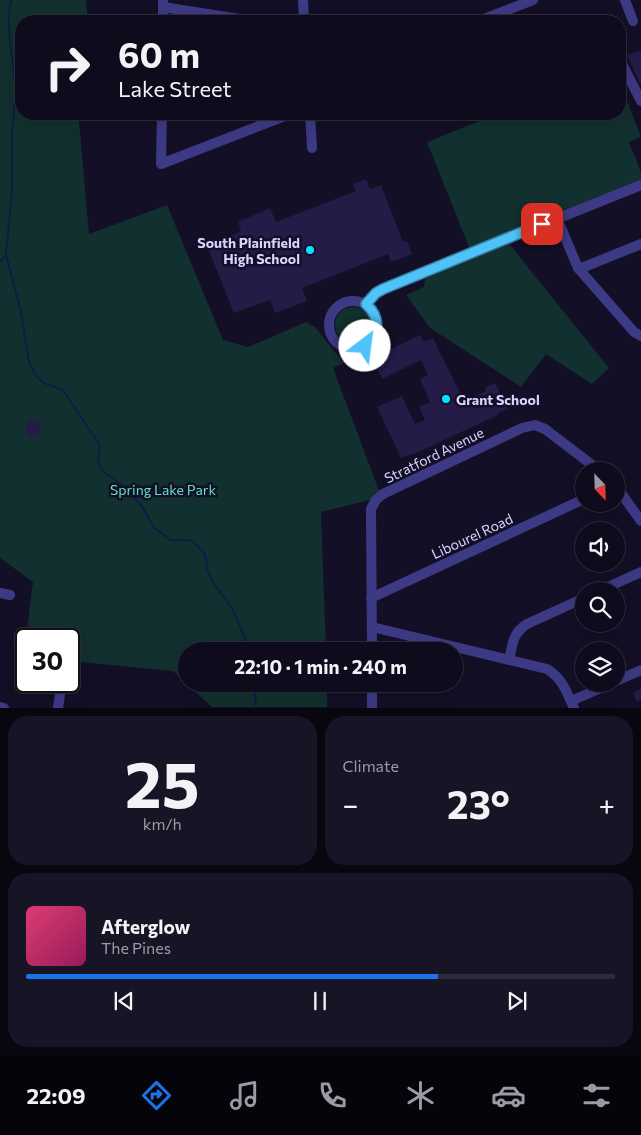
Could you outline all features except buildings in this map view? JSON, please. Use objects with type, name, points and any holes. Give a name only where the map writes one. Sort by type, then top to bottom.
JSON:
[{"type":"street","points":[[303,0],[304,15]]},
{"type":"street","points":[[494,15],[533,0]]},
{"type":"street","points":[[625,0],[633,20]]},
{"type":"street","points":[[163,3],[222,15]]},
{"type":"street","points":[[626,72],[641,101]]},
{"type":"street","points":[[162,120],[161,164],[275,120]]},
{"type":"street","points":[[310,120],[312,148]]},
{"type":"street","points":[[366,304],[376,293],[383,289],[641,185]]},
{"type":"street","points":[[556,218],[573,260],[579,269],[634,332],[641,336]]},
{"type":"street","points":[[579,269],[641,244]]},
{"type":"street","points":[[346,302],[366,304],[376,318],[376,334],[365,346],[355,349],[339,345],[330,334],[329,321],[331,314],[346,302]]},
{"type":"street","name":"Stratford Avenue","points":[[372,642],[371,509],[376,500],[384,494],[522,428],[534,425],[545,429],[588,462]]},
{"type":"street","points":[[625,499],[641,521]]},
{"type":"street","name":"Libourel Road","points":[[372,598],[575,504]]},
{"type":"street","points":[[619,582],[641,572]]},
{"type":"street","points":[[509,660],[514,636],[519,630],[527,624],[575,602]]},
{"type":"street","points":[[372,627],[547,669],[562,682],[573,704],[595,692]]},
{"type":"street","points":[[625,677],[641,670]]},
{"type":"street","points":[[372,692],[372,708]]},
{"type":"street","points":[[58,708],[60,693]]},
{"type":"street","points":[[0,707],[4,708]]},
{"type":"green space","name":"Spring Lake Park","points":[[0,0],[86,0],[87,15],[15,15],[15,120],[79,120],[89,234],[167,205],[223,340],[248,347],[306,322],[315,327],[344,363],[333,368],[381,496],[321,512],[326,642],[178,642],[178,676],[173,671],[80,662],[80,628],[27,628],[33,582],[0,558]]},
{"type":"green space","points":[[626,98],[641,137],[629,142],[641,172],[641,186],[506,240],[609,368],[592,384],[546,354],[521,387],[430,328],[406,295],[424,287],[425,279],[473,257],[427,142],[482,120],[626,120]]},
{"type":"green space","points":[[353,307],[360,308],[366,312],[370,318],[370,332],[366,338],[360,342],[353,343],[346,342],[340,338],[336,332],[335,325],[336,318],[340,312],[346,308]]},
{"type":"green space","points":[[196,692],[327,692],[327,707],[212,707]]},
{"type":"waterway","points":[[11,0],[9,32],[15,83],[15,101],[12,134],[12,191],[6,255],[21,312],[29,362],[36,376],[44,383],[63,390],[100,445],[98,461],[102,471],[120,483],[142,506],[154,528],[171,540],[194,542],[205,554],[208,572],[233,610],[246,642]]},
{"type":"waterway","points":[[0,262],[6,255]]},
{"type":"waterway","points":[[255,692],[256,708]]},
{"type":"place","name":"South Plainfield High School","points":[[310,250]]},
{"type":"place","name":"Grant School","points":[[446,399]]},
{"type":"route","points":[[365,346],[370,343],[376,334],[376,318],[366,304],[376,293],[412,276],[542,224]]}]
